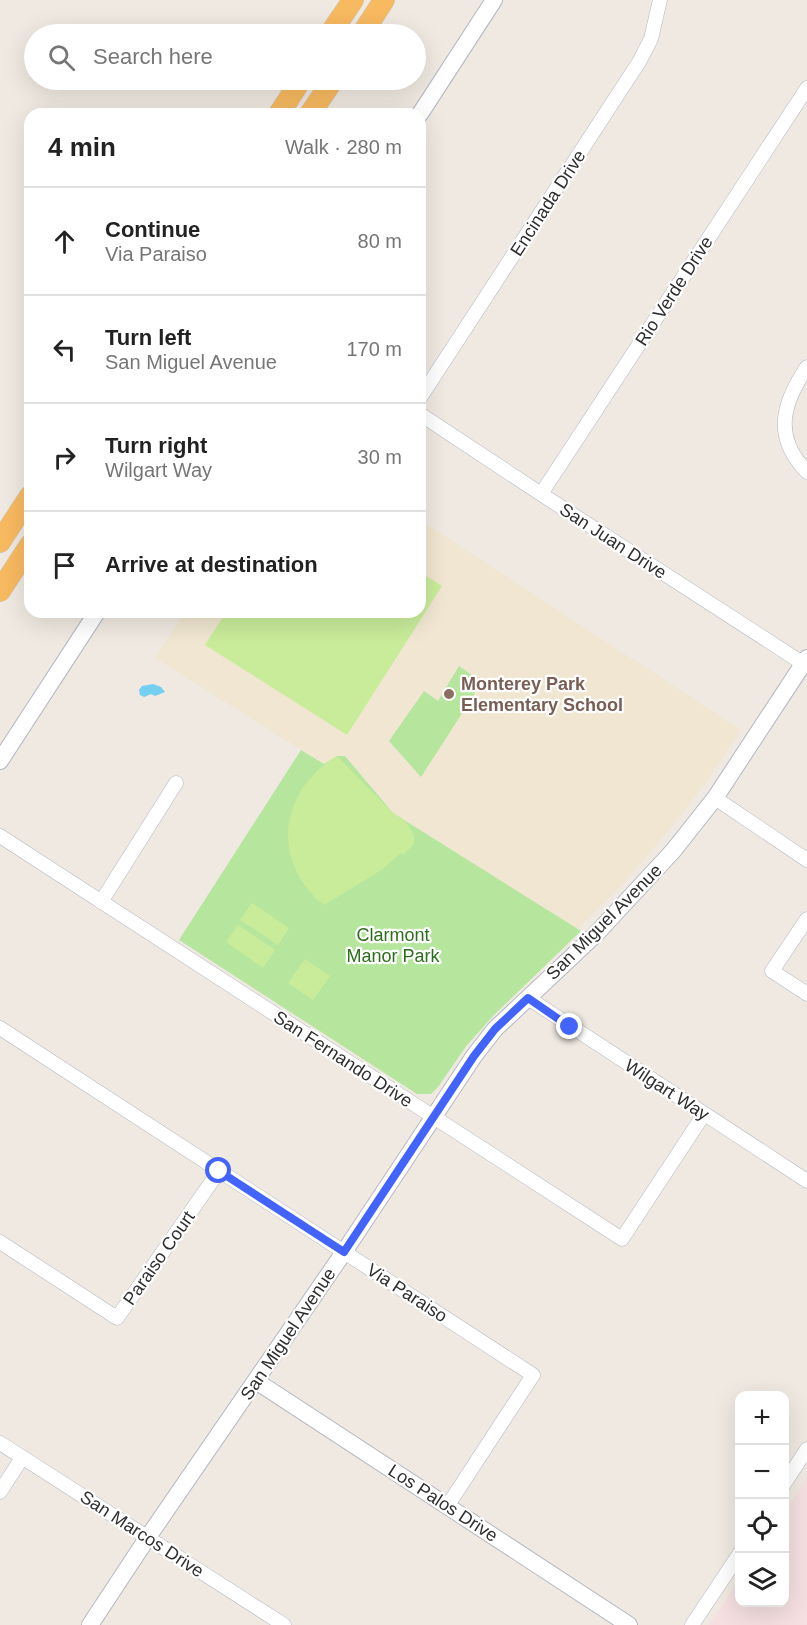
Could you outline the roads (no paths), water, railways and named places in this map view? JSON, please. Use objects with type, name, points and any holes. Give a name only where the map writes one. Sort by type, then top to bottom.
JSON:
[{"type":"highway","points":[[337,24],[353,0]]},
{"type":"highway","points":[[368,24],[384,0]]},
{"type":"highway","points":[[283,108],[295,90]]},
{"type":"highway","points":[[314,108],[326,90]]},
{"type":"highway","points":[[0,542],[24,505]]},
{"type":"highway","points":[[0,591],[24,554]]},
{"type":"street","points":[[424,108],[494,0]]},
{"type":"street","name":"Encinada Drive","points":[[426,389],[639,62],[651,39],[660,0]]},
{"type":"street","name":"Rio Verde Drive","points":[[541,495],[807,88]]},
{"type":"street","points":[[807,366],[789,398],[784,427],[791,452],[807,472]]},
{"type":"street","name":"San Juan Drive","points":[[426,418],[541,495],[806,663]]},
{"type":"street","points":[[0,761],[93,618]]},
{"type":"street","name":"San Miguel Avenue","points":[[90,1625],[486,1041],[495,1029],[630,900],[673,851],[715,798],[806,663]]},
{"type":"street","points":[[100,902],[176,783]]},
{"type":"street","points":[[715,798],[807,860]]},
{"type":"street","name":"San Fernando Drive","points":[[0,836],[622,1239],[704,1114]]},
{"type":"street","points":[[807,919],[772,971],[807,994]]},
{"type":"street","name":"Wilgart Way","points":[[528,998],[807,1181]]},
{"type":"street","name":"Via Paraiso","points":[[1,1031],[532,1374],[448,1505]]},
{"type":"street","name":"Paraiso Court","points":[[0,1242],[117,1318],[219,1171]]},
{"type":"street","name":"Los Palos Drive","points":[[256,1381],[629,1625]]},
{"type":"street","name":"San Marcos Drive","points":[[0,1443],[284,1625]]},
{"type":"street","points":[[789,1476],[807,1449]]},
{"type":"street","points":[[0,1492],[22,1458]]},
{"type":"street","points":[[692,1625],[735,1560]]},
{"type":"water","points":[[153,684],[161,687],[165,692],[155,696],[140,695],[139,690],[142,686]]},
{"type":"place","name":"Monterey Park Elementary School","points":[[449,694]]},
{"type":"park label","name":"Clarmont Manor Park","points":[[393,945]]}]
